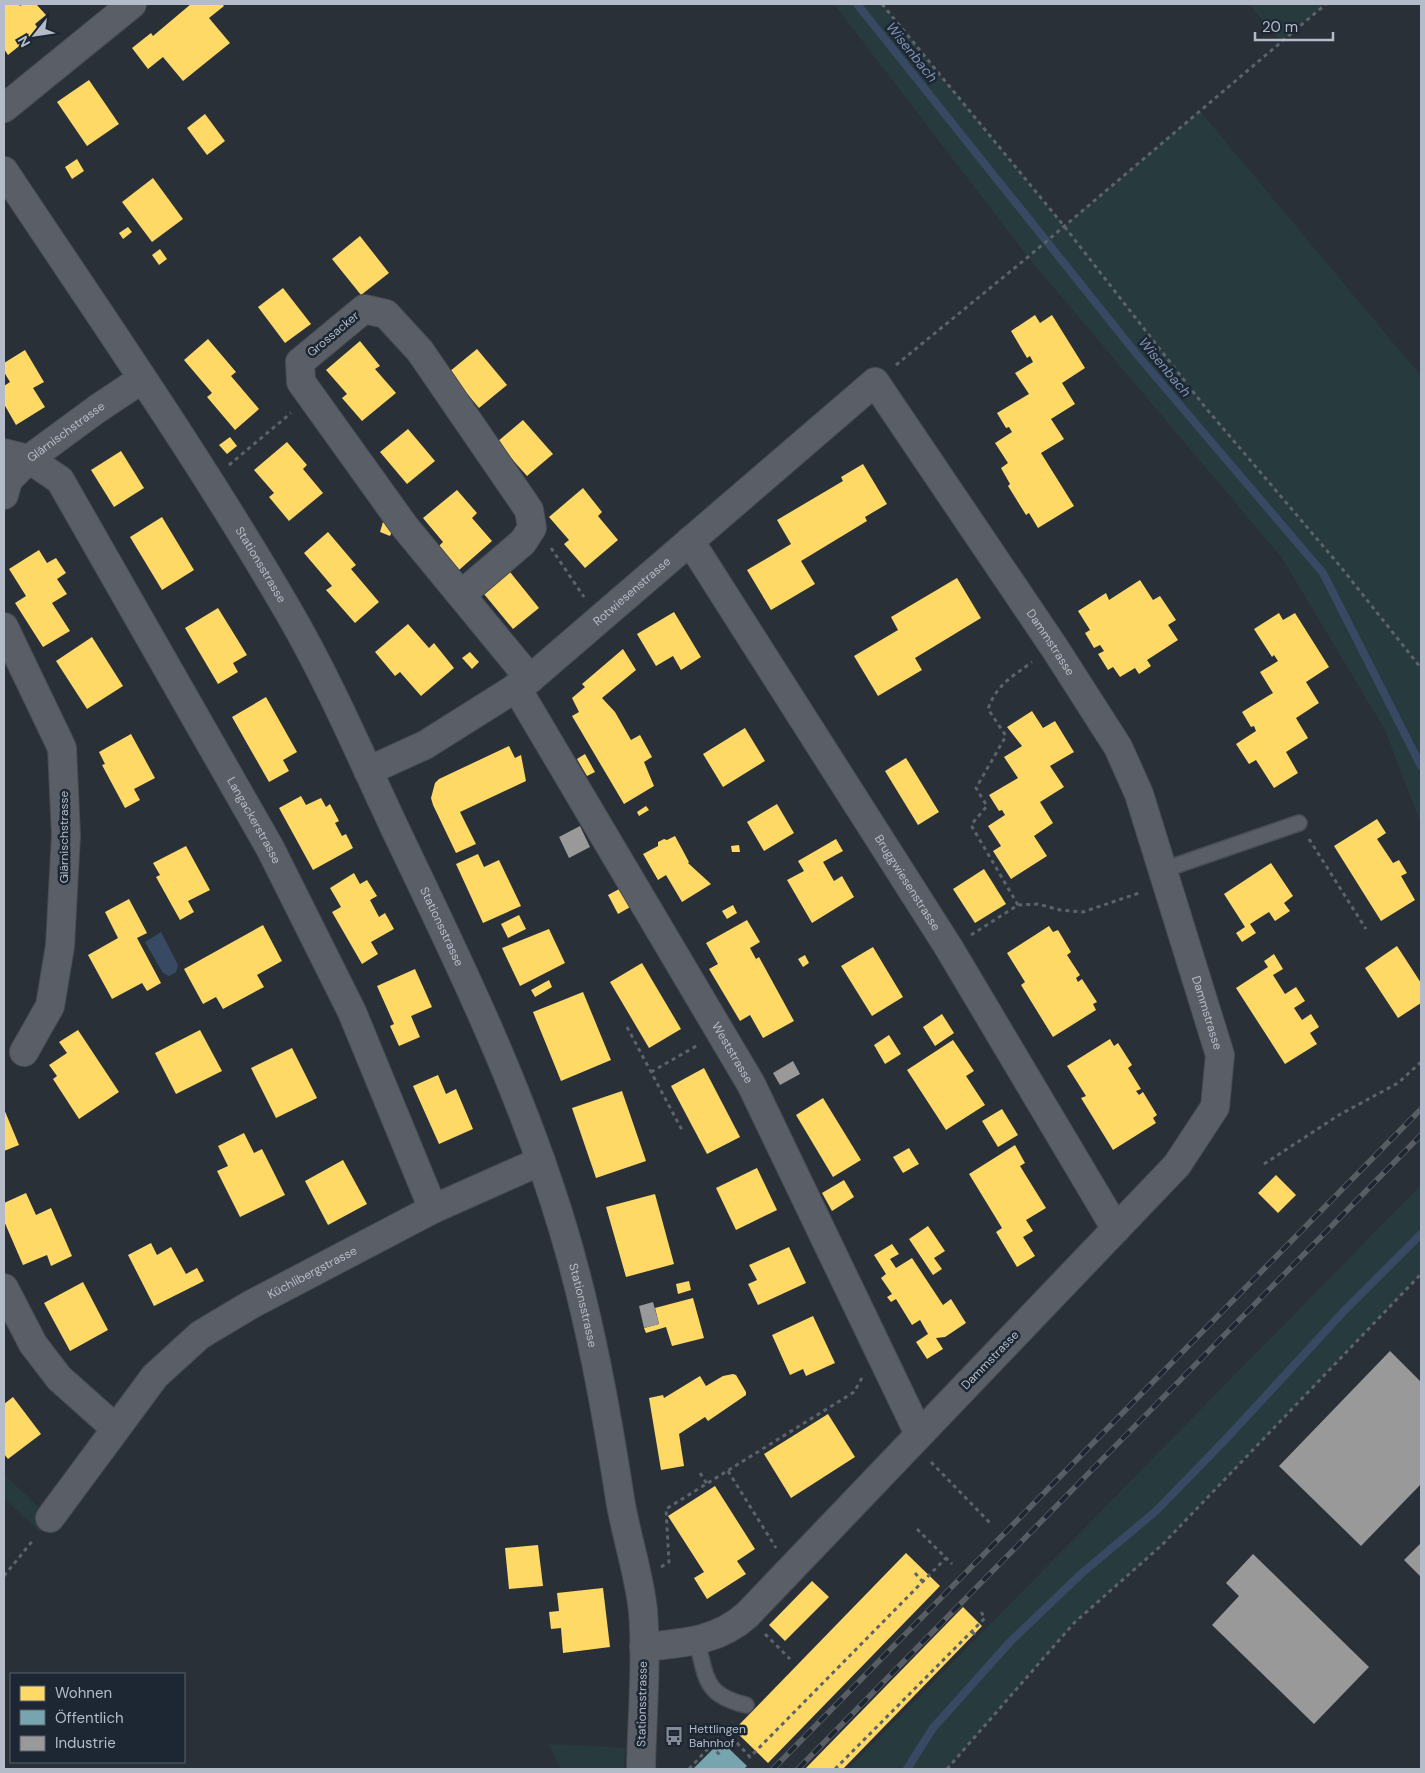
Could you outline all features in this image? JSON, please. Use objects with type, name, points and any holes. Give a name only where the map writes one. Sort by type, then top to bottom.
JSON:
[{"type":"street","points":[[4,108],[132,4]]},
{"type":"street","name":"Stationsstrasse","points":[[4,171],[226,509],[290,614],[332,691],[485,1019],[541,1161],[563,1230],[594,1348],[623,1518],[642,1609],[644,1647],[641,1769]]},
{"type":"street","name":"Grossacker","points":[[523,683],[462,594],[405,527],[311,397],[301,382],[300,362],[364,309],[386,314],[420,351],[529,510],[532,528]]},
{"type":"street","name":"Glärnischstrasse","points":[[4,495],[17,456],[97,409],[142,379]]},
{"type":"street","name":"Rotwiesenstrasse","points":[[368,771],[425,745],[475,716],[523,683],[875,382]]},
{"type":"street","name":"Dammstrasse","points":[[644,1647],[697,1642],[716,1636],[738,1624],[1178,1165],[1215,1107],[1220,1055],[1139,794],[1126,763],[1054,647],[875,382]]},
{"type":"street","name":"Langackerstrasse","points":[[17,456],[60,480],[270,848],[352,1012],[433,1209]]},
{"type":"street","points":[[462,594],[523,542],[532,528]]},
{"type":"street","name":"Bruggwiesenstrasse","points":[[690,541],[949,948],[1116,1229]]},
{"type":"street","name":"Glärnischstrasse","points":[[4,627],[62,748],[66,835],[60,946],[50,1006],[24,1052]]},
{"type":"street","name":"Weststrasse","points":[[523,683],[751,1084],[919,1434]]},
{"type":"street","name":"Küchlibergstrasse","points":[[50,1518],[155,1376],[200,1335],[252,1304],[433,1209],[541,1161]]},
{"type":"street","points":[[4,1288],[33,1344],[59,1378],[115,1428]]},
{"type":"lane","points":[[1165,877],[1299,823]]},
{"type":"lane","points":[[697,1642],[707,1679],[712,1689],[720,1696],[746,1705]]},
{"type":"path","points":[[882,4],[1064,226],[1205,407],[1340,566],[1421,668]]},
{"type":"path","points":[[875,382],[1037,250],[1326,4]]},
{"type":"path","points":[[223,470],[311,397]]},
{"type":"path","points":[[532,528],[548,543],[599,618]]},
{"type":"path","points":[[1018,905],[971,825],[987,806],[976,788],[1006,736],[988,708],[994,694],[1003,683],[1054,647]]},
{"type":"path","points":[[1299,823],[1366,929]]},
{"type":"path","points":[[949,948],[1018,905],[1038,904],[1060,910],[1084,912],[1165,877]]},
{"type":"path","points":[[626,1027],[682,1130]]},
{"type":"path","points":[[651,1072],[721,1033]]},
{"type":"path","points":[[1264,1164],[1339,1115],[1398,1083],[1421,1062]]},
{"type":"path","points":[[947,1769],[1074,1623],[1162,1544],[1421,1274]]},
{"type":"path","points":[[654,1571],[669,1562],[666,1509],[854,1392],[862,1378]]},
{"type":"path","points":[[936,1467],[991,1524]]},
{"type":"path","points":[[728,1471],[790,1570]]},
{"type":"path","points":[[700,1473],[707,1484]]},
{"type":"path","points":[[4,1576],[50,1518]]},
{"type":"path","points":[[917,1529],[952,1564]]},
{"type":"path","points":[[726,1731],[750,1757],[946,1558]]},
{"type":"path","points":[[914,1573],[923,1582]]},
{"type":"path","points":[[835,1769],[972,1632],[985,1618],[981,1612]]},
{"type":"path","points":[[762,1631],[790,1659]]},
{"type":"path","points":[[972,1632],[978,1637]]},
{"type":"path","points":[[689,1769],[726,1731],[746,1705]]},
{"type":"path","points":[[711,1746],[720,1755]]},
{"type":"green space","points":[[834,4],[882,4],[1064,226],[1200,111],[1421,376],[1421,824],[1385,730],[1282,558],[1028,257]]},
{"type":"green space","points":[[1249,4],[1326,4],[1281,42]]},
{"type":"green space","points":[[1421,1185],[1421,1274],[1163,1544],[1074,1623],[950,1766],[947,1769],[848,1769]]},
{"type":"green space","points":[[4,1474],[50,1518],[40,1532],[4,1498]]},
{"type":"green space","points":[[548,1744],[625,1748],[624,1769],[561,1769]]},
{"type":"water","points":[[161,932],[178,965],[176,972],[169,976],[163,973],[145,942]]},
{"type":"building: Wohnen","points":[[4,4],[19,4],[20,6],[23,4],[36,4],[46,15],[35,24],[39,30],[8,55],[4,49]]},
{"type":"building: Wohnen","points":[[191,4],[222,4],[224,6],[209,18],[230,43],[183,81],[163,57],[148,69],[132,48],[151,33],[153,36]]},
{"type":"building: Wohnen","points":[[89,80],[119,124],[87,146],[57,102]]},
{"type":"building: Wohnen","points":[[205,114],[225,141],[207,155],[187,128]]},
{"type":"building: Wohnen","points":[[77,159],[84,171],[72,179],[65,167]]},
{"type":"building: Wohnen","points":[[153,178],[183,219],[152,242],[122,202]]},
{"type":"building: Wohnen","points":[[128,227],[132,232],[123,239],[119,233]]},
{"type":"building: Wohnen","points":[[360,236],[389,273],[361,295],[332,259]]},
{"type":"building: Wohnen","points":[[160,249],[167,259],[159,265],[152,255]]},
{"type":"building: Wohnen","points":[[283,288],[311,324],[285,343],[258,307]]},
{"type":"building: Wohnen","points":[[1035,315],[1040,323],[1052,315],[1085,368],[1062,383],[1075,404],[1051,419],[1064,439],[1041,453],[1074,506],[1038,528],[1029,513],[1026,515],[1008,486],[1010,484],[1001,468],[1008,463],[995,443],[1012,432],[1009,427],[1006,428],[997,413],[1029,394],[1015,373],[1033,362],[1030,356],[1027,358],[1011,331]]},
{"type":"building: Wohnen","points":[[208,339],[236,372],[231,376],[259,409],[235,430],[207,397],[212,393],[184,360]]},
{"type":"building: Wohnen","points":[[360,341],[380,366],[375,369],[396,393],[362,421],[342,398],[347,394],[326,370]]},
{"type":"building: Wohnen","points":[[477,349],[507,385],[479,408],[449,372]]},
{"type":"building: Wohnen","points":[[25,350],[44,382],[33,388],[45,407],[16,425],[4,404],[4,386],[10,382],[4,372],[4,363]]},
{"type":"building: Wohnen","points":[[523,420],[553,454],[527,476],[497,442]]},
{"type":"building: Wohnen","points":[[408,429],[435,461],[407,484],[380,452]]},
{"type":"building: Wohnen","points":[[230,437],[237,446],[227,454],[219,445]]},
{"type":"building: Wohnen","points":[[287,442],[307,465],[303,469],[323,493],[289,521],[269,497],[274,493],[254,470]]},
{"type":"building: Wohnen","points":[[121,451],[144,488],[114,507],[91,470]]},
{"type":"building: Wohnen","points":[[863,464],[887,504],[865,517],[867,521],[801,561],[815,584],[771,610],[747,570],[791,544],[777,520],[843,481],[841,477]]},
{"type":"building: Wohnen","points":[[583,488],[602,512],[598,516],[618,540],[585,568],[564,544],[569,540],[549,517]]},
{"type":"building: Wohnen","points":[[457,490],[477,513],[472,518],[492,541],[459,570],[439,546],[443,542],[423,518]]},
{"type":"building: Wohnen","points":[[162,517],[194,570],[162,590],[130,537]]},
{"type":"building: Wohnen","points":[[383,522],[394,527],[390,536],[380,532]]},
{"type":"building: Wohnen","points":[[328,532],[356,565],[351,569],[379,602],[355,623],[326,590],[332,586],[304,553]]},
{"type":"building: Wohnen","points":[[39,550],[47,563],[56,558],[66,573],[57,579],[67,594],[52,603],[70,631],[43,647],[15,603],[26,596],[9,569]]},
{"type":"building: Wohnen","points":[[510,572],[539,608],[513,629],[484,594]]},
{"type":"building: Wohnen","points":[[957,578],[981,618],[915,658],[922,670],[878,696],[854,656],[898,630],[891,617]]},
{"type":"building: Wohnen","points":[[1140,580],[1153,600],[1160,596],[1176,620],[1168,625],[1178,640],[1147,660],[1151,666],[1139,674],[1135,668],[1120,677],[1113,667],[1108,670],[1098,654],[1104,651],[1100,645],[1094,648],[1085,633],[1090,630],[1078,611],[1106,593],[1109,600]]},
{"type":"building: Wohnen","points":[[218,608],[247,655],[233,663],[238,672],[218,684],[185,628]]},
{"type":"building: Wohnen","points":[[674,612],[701,657],[681,670],[673,656],[656,666],[637,634]]},
{"type":"building: Wohnen","points":[[1279,613],[1283,620],[1295,613],[1329,667],[1306,682],[1319,703],[1296,718],[1308,738],[1286,752],[1298,773],[1274,788],[1256,760],[1249,764],[1236,744],[1256,731],[1254,726],[1251,727],[1242,712],[1273,693],[1260,672],[1278,661],[1274,655],[1272,657],[1254,629]]},
{"type":"building: Wohnen","points":[[408,624],[429,648],[434,643],[454,668],[421,696],[400,672],[395,676],[375,652]]},
{"type":"building: Wohnen","points":[[92,637],[123,686],[87,709],[56,661]]},
{"type":"building: Wohnen","points":[[623,649],[636,670],[602,698],[615,712],[631,740],[640,735],[652,757],[644,762],[654,786],[624,804],[572,716],[579,712],[572,698],[585,687],[582,684]]},
{"type":"building: Wohnen","points":[[470,652],[479,662],[472,669],[462,658]]},
{"type":"building: Wohnen","points":[[266,697],[297,752],[283,760],[289,771],[269,782],[232,717]]},
{"type":"building: Wohnen","points":[[1032,711],[1043,728],[1055,721],[1074,752],[1050,766],[1064,787],[1040,802],[1053,823],[1034,836],[1047,856],[1011,879],[993,851],[1001,846],[988,826],[1005,815],[1002,810],[999,811],[989,795],[1018,778],[1004,757],[1022,746],[1007,727]]},
{"type":"building: Wohnen","points":[[745,728],[765,761],[723,787],[703,754]]},
{"type":"building: Wohnen","points":[[131,734],[155,778],[134,789],[140,800],[125,808],[102,765],[105,764],[99,752]]},
{"type":"building: Wohnen","points":[[509,746],[515,758],[521,755],[526,781],[460,812],[476,844],[456,853],[433,805],[431,798],[435,783],[439,779]]},
{"type":"building: Wohnen","points":[[585,754],[595,772],[587,776],[577,759]]},
{"type":"building: Wohnen","points":[[906,758],[939,812],[918,825],[885,771]]},
{"type":"building: Wohnen","points":[[301,796],[306,805],[321,798],[326,807],[330,804],[339,821],[335,823],[342,836],[346,834],[353,848],[313,870],[279,808]]},
{"type":"building: Wohnen","points":[[777,804],[794,833],[764,851],[747,822]]},
{"type":"building: Wohnen","points":[[646,806],[649,810],[639,816],[637,812]]},
{"type":"building: Wohnen","points":[[1377,819],[1386,833],[1377,839],[1393,863],[1399,860],[1407,873],[1401,876],[1415,900],[1381,921],[1334,846]]},
{"type":"building: Wohnen","points":[[675,836],[688,863],[711,884],[682,902],[666,875],[658,880],[643,854],[658,846],[658,842]]},
{"type":"building: Wohnen","points":[[836,839],[843,851],[823,862],[834,881],[842,876],[854,897],[812,923],[787,880],[804,871],[798,861]]},
{"type":"building: Wohnen","points":[[739,845],[740,852],[732,852],[731,846]]},
{"type":"building: Wohnen","points":[[186,846],[210,890],[188,901],[194,912],[180,920],[156,877],[160,875],[153,863]]},
{"type":"building: Wohnen","points":[[478,854],[484,867],[499,860],[521,906],[483,923],[456,864]]},
{"type":"building: Wohnen","points":[[1271,863],[1293,896],[1284,903],[1290,911],[1275,921],[1269,912],[1250,924],[1256,933],[1242,942],[1236,933],[1245,927],[1224,894]]},
{"type":"building: Wohnen","points":[[984,869],[1006,904],[975,923],[953,889]]},
{"type":"building: Wohnen","points":[[354,873],[360,884],[367,880],[377,896],[370,900],[379,917],[385,913],[394,929],[371,942],[378,954],[362,964],[332,912],[341,907],[330,888]]},
{"type":"building: Wohnen","points":[[621,888],[632,906],[618,914],[608,895]]},
{"type":"building: Wohnen","points":[[129,899],[147,933],[137,938],[161,983],[147,991],[142,983],[112,999],[88,955],[118,938],[105,912]]},
{"type":"building: Wohnen","points":[[733,905],[737,913],[727,919],[722,911]]},
{"type":"building: Wohnen","points":[[519,915],[526,929],[508,938],[501,924]]},
{"type":"building: Wohnen","points":[[747,920],[760,942],[750,948],[756,959],[759,957],[794,1021],[763,1038],[750,1015],[740,1021],[709,969],[718,964],[706,943]]},
{"type":"building: Wohnen","points":[[263,925],[282,961],[257,975],[264,987],[223,1009],[216,997],[203,1004],[184,969]]},
{"type":"building: Wohnen","points":[[1049,926],[1053,932],[1058,930],[1071,952],[1067,955],[1080,975],[1076,978],[1078,982],[1082,979],[1097,1002],[1093,1004],[1096,1010],[1053,1037],[1021,985],[1025,982],[1007,953]]},
{"type":"building: Wohnen","points":[[549,929],[565,963],[520,986],[502,948]]},
{"type":"building: Wohnen","points":[[1397,946],[1421,983],[1421,1003],[1398,1018],[1365,968]]},
{"type":"building: Wohnen","points":[[873,947],[903,997],[872,1016],[841,966]]},
{"type":"building: Wohnen","points":[[1274,954],[1283,969],[1273,975],[1285,994],[1296,987],[1305,1001],[1294,1008],[1302,1020],[1311,1014],[1319,1027],[1310,1033],[1317,1044],[1285,1064],[1236,988],[1268,967],[1264,961]]},
{"type":"building: Wohnen","points":[[805,955],[809,963],[803,967],[798,959]]},
{"type":"building: Wohnen","points":[[642,963],[681,1029],[649,1048],[610,982]]},
{"type":"building: Wohnen","points":[[415,969],[432,1007],[411,1016],[420,1037],[399,1046],[390,1026],[394,1024],[377,986]]},
{"type":"building: Wohnen","points":[[549,980],[552,987],[535,997],[531,990]]},
{"type":"building: Wohnen","points":[[583,992],[611,1060],[561,1081],[533,1012]]},
{"type":"building: Wohnen","points":[[942,1014],[954,1033],[935,1046],[923,1027]]},
{"type":"building: Wohnen","points":[[78,1030],[119,1092],[79,1119],[53,1079],[57,1076],[49,1065],[67,1053],[59,1042]]},
{"type":"building: Wohnen","points":[[200,1030],[222,1071],[176,1094],[155,1053]]},
{"type":"building: Wohnen","points":[[889,1035],[901,1054],[885,1064],[874,1045]]},
{"type":"building: Wohnen","points":[[1110,1039],[1114,1046],[1118,1043],[1132,1065],[1128,1068],[1141,1089],[1136,1091],[1139,1095],[1143,1092],[1157,1115],[1153,1118],[1156,1123],[1113,1150],[1081,1098],[1086,1096],[1067,1066]]},
{"type":"building: Wohnen","points":[[953,1040],[974,1071],[966,1076],[985,1105],[946,1130],[907,1070]]},
{"type":"building: Wohnen","points":[[292,1048],[317,1098],[276,1118],[251,1068]]},
{"type":"building: Wohnen","points":[[704,1068],[740,1137],[707,1154],[671,1086]]},
{"type":"building: Wohnen","points":[[438,1075],[446,1094],[456,1089],[473,1129],[439,1144],[413,1086]]},
{"type":"building: Wohnen","points":[[622,1091],[646,1161],[596,1178],[572,1108]]},
{"type":"building: Wohnen","points":[[823,1098],[861,1160],[833,1177],[796,1115]]},
{"type":"building: Wohnen","points":[[4,1109],[19,1145],[4,1151]]},
{"type":"building: Wohnen","points":[[1002,1109],[1018,1135],[998,1147],[982,1121]]},
{"type":"building: Wohnen","points":[[244,1133],[254,1153],[262,1149],[285,1195],[240,1217],[217,1171],[228,1166],[218,1146]]},
{"type":"building: Wohnen","points":[[1015,1145],[1025,1163],[1020,1166],[1046,1208],[1026,1220],[1033,1231],[1023,1237],[1035,1256],[1017,1267],[996,1232],[1002,1228],[969,1174]]},
{"type":"building: Wohnen","points":[[909,1148],[919,1164],[903,1173],[893,1157]]},
{"type":"building: Wohnen","points":[[343,1160],[367,1204],[328,1225],[305,1181]]},
{"type":"building: Wohnen","points":[[757,1168],[777,1210],[736,1230],[716,1188]]},
{"type":"building: Wohnen","points":[[1276,1175],[1296,1195],[1278,1213],[1258,1193]]},
{"type":"building: Wohnen","points":[[844,1180],[854,1197],[832,1211],[822,1193]]},
{"type":"building: Wohnen","points":[[26,1193],[36,1215],[51,1208],[72,1256],[51,1266],[47,1255],[23,1265],[4,1221],[4,1203]]},
{"type":"building: Wohnen","points":[[655,1194],[674,1264],[626,1277],[606,1207]]},
{"type":"building: Wohnen","points":[[928,1226],[945,1251],[934,1258],[942,1269],[933,1275],[909,1239]]},
{"type":"building: Wohnen","points":[[151,1243],[157,1255],[171,1247],[186,1274],[197,1268],[204,1281],[154,1306],[128,1255]]},
{"type":"building: Wohnen","points":[[892,1244],[899,1254],[890,1259],[896,1268],[912,1258],[943,1305],[951,1299],[966,1323],[945,1337],[936,1338],[943,1349],[927,1359],[916,1342],[928,1334],[920,1320],[912,1325],[896,1299],[891,1302],[887,1297],[892,1294],[881,1278],[886,1274],[874,1255]]},
{"type":"building: Wohnen","points":[[789,1247],[806,1283],[758,1305],[748,1284],[757,1280],[749,1265]]},
{"type":"building: Wohnen","points":[[689,1281],[691,1290],[678,1294],[676,1284]]},
{"type":"building: Wohnen","points":[[83,1282],[108,1330],[70,1351],[44,1303]]},
{"type":"building: Wohnen","points":[[693,1298],[704,1338],[672,1346],[666,1327],[646,1333],[644,1328],[659,1324],[655,1308]]},
{"type":"building: Wohnen","points":[[813,1316],[835,1363],[806,1376],[803,1369],[790,1375],[772,1335]]},
{"type":"building: Wohnen","points":[[736,1375],[746,1395],[708,1421],[705,1417],[679,1434],[684,1466],[661,1470],[649,1398],[663,1395],[664,1398],[700,1376],[706,1386],[723,1376]]},
{"type":"building: Wohnen","points":[[13,1397],[41,1434],[8,1459],[4,1454],[4,1404]]},
{"type":"building: Wohnen","points":[[828,1414],[855,1457],[791,1498],[764,1454]]},
{"type":"building: Wohnen","points":[[715,1486],[755,1549],[737,1561],[746,1574],[707,1599],[694,1578],[704,1572],[668,1516]]},
{"type":"building: Wohnen","points":[[538,1545],[543,1586],[509,1589],[505,1548]]},
{"type":"building: Wohnen","points":[[906,1553],[940,1586],[768,1763],[734,1730]]},
{"type":"building: Wohnen","points":[[812,1581],[829,1597],[785,1641],[769,1625]]},
{"type":"building: Wohnen","points":[[603,1588],[610,1647],[563,1653],[561,1628],[551,1629],[549,1612],[559,1611],[557,1593]]},
{"type":"building: Wohnen","points":[[963,1607],[982,1626],[843,1769],[805,1769]]},
{"type":"building: Öffentlich","points":[[721,1741],[747,1766],[744,1769],[693,1769]]},
{"type":"building: Industrie","points":[[580,826],[590,847],[569,858],[559,837]]},
{"type":"building: Industrie","points":[[793,1061],[800,1074],[780,1085],[773,1073]]},
{"type":"building: Industrie","points":[[653,1302],[659,1324],[644,1328],[639,1306]]},
{"type":"building: Industrie","points":[[1390,1351],[1421,1382],[1421,1484],[1361,1546],[1279,1466]]},
{"type":"building: Industrie","points":[[1421,1543],[1421,1577],[1404,1560]]},
{"type":"building: Industrie","points":[[1253,1554],[1369,1667],[1314,1724],[1212,1625],[1239,1596],[1226,1583]]},
{"type":"waterway","name":"Wisenbach","points":[[857,4],[1139,357],[1323,573],[1421,766]]},
{"type":"waterway","points":[[907,1769],[933,1728],[1010,1642],[1082,1573],[1156,1511],[1225,1440],[1345,1310],[1421,1234]]},
{"type":"railway","points":[[773,1769],[1421,1109]]},
{"type":"railway","points":[[798,1769],[1421,1135]]},
{"type":"place","name":"Hettlingen Bahnhof","points":[[674,1736]]}]
